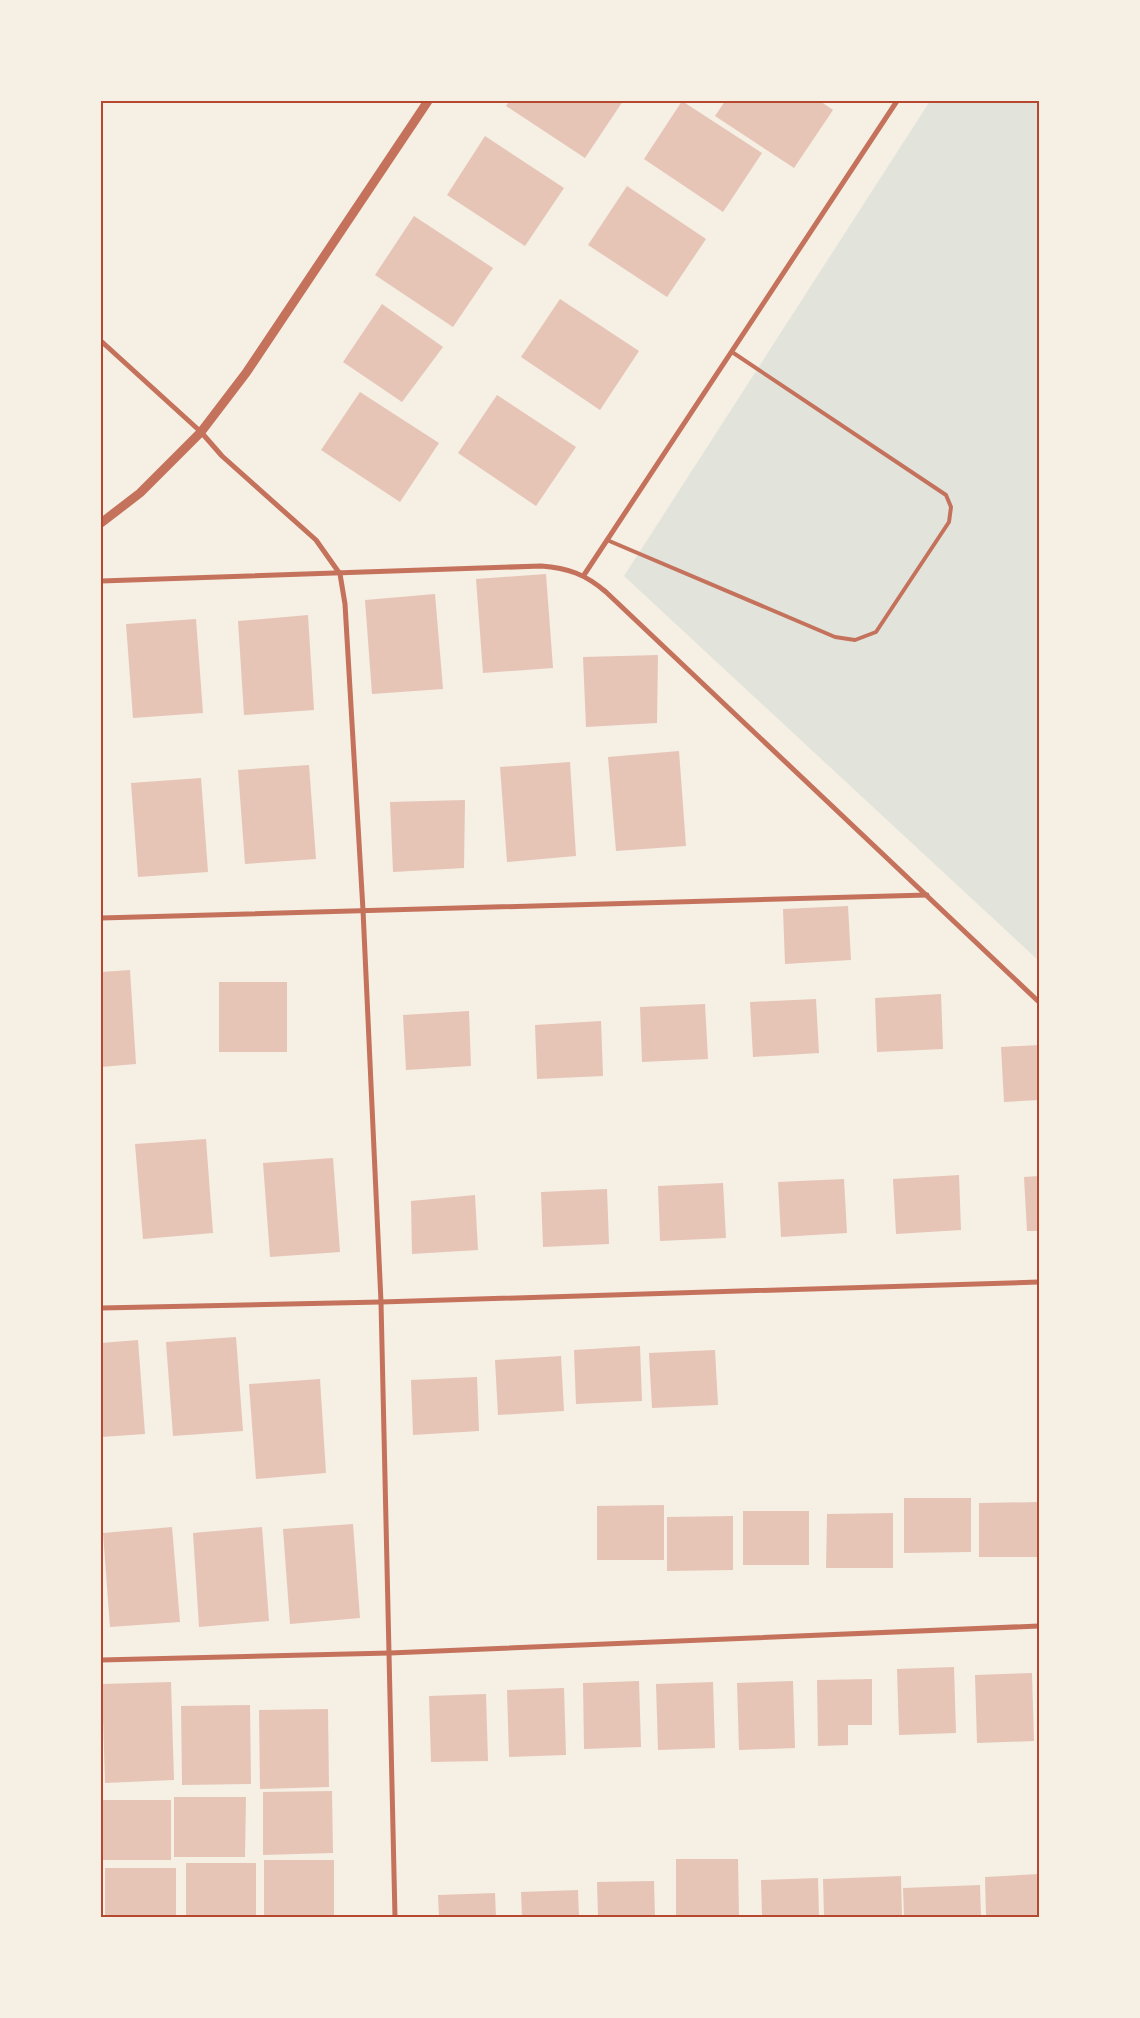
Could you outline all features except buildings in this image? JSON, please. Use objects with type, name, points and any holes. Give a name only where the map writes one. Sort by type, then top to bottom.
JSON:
[{"type":"street","points":[[101,523],[140,493],[201,432],[246,373],[428,101]]},
{"type":"street","points":[[584,575],[897,101]]},
{"type":"street","points":[[101,341],[201,432],[222,456],[316,540],[340,574],[345,604],[363,910],[381,1302],[395,1917]]},
{"type":"street","points":[[101,582],[541,566],[560,567],[584,575],[606,592],[1039,1002]]},
{"type":"street","points":[[101,918],[926,895]]},
{"type":"street","points":[[101,1308],[381,1302],[1039,1282]]},
{"type":"street","points":[[101,1660],[390,1653],[1039,1626]]},
{"type":"lane","points":[[607,540],[835,637],[855,640],[876,632],[949,522],[951,508],[946,495],[732,352]]},
{"type":"shaded area","points":[[930,101],[1039,101],[1039,961],[624,576]]}]
